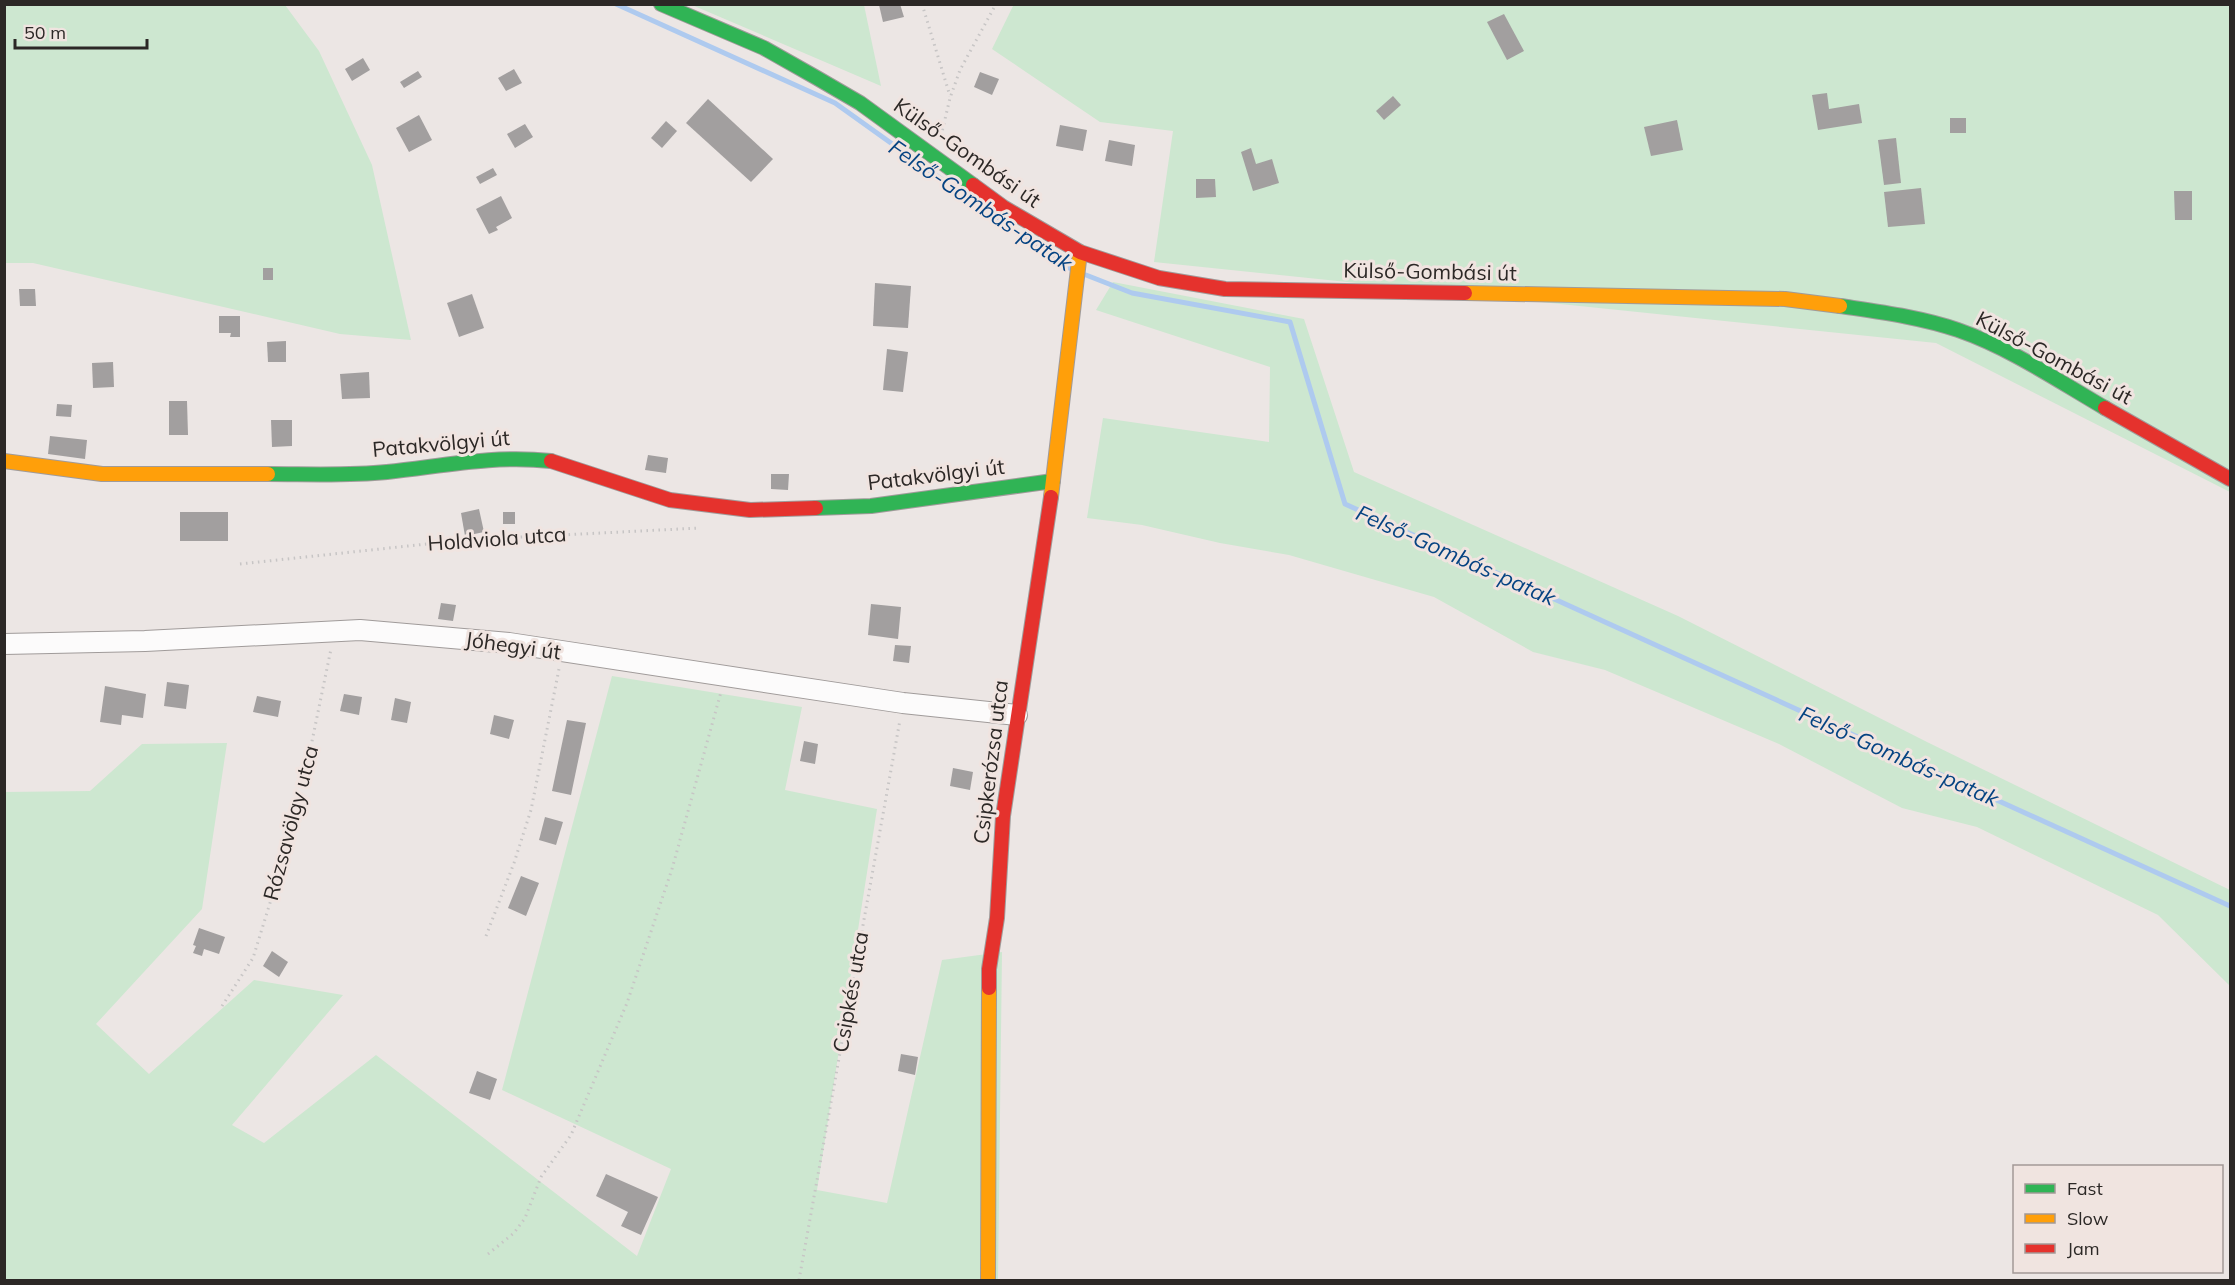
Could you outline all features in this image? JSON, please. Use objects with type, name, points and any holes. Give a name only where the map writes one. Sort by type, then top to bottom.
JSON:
[{"type":"street","name":"Külső-Gombási út","points":[[661,4],[772,53],[860,103],[1003,207],[1080,257],[1159,278],[1225,289],[1785,299],[1899,314],[1958,330],[2011,354],[2230,479]]},
{"type":"street","name":"Csipkerózsa utca","points":[[988,1281],[989,969],[997,918],[1003,816],[1053,481],[1080,257]]},
{"type":"street","name":"Patakvölgyi út","points":[[4,461],[102,474],[291,474],[385,472],[473,460],[520,458],[558,462],[670,500],[750,510],[870,506],[1053,481]]},
{"type":"street","name":"Jóhegyi út","points":[[4,644],[145,641],[360,630],[509,644],[903,703],[1017,715]]},
{"type":"path","points":[[922,4],[950,98]]},
{"type":"path","points":[[935,158],[950,98],[960,70],[996,4]]},
{"type":"path","name":"Holdviola utca","points":[[240,564],[464,540],[700,528]]},
{"type":"path","name":"Rózsavölgy utca","points":[[222,1006],[253,958],[296,819],[335,631]]},
{"type":"path","points":[[486,936],[514,863],[531,810],[563,653]]},
{"type":"path","points":[[488,1254],[514,1233],[525,1218],[541,1177],[571,1135],[627,1003],[672,869],[719,697],[726,685],[735,679]]},
{"type":"path","name":"Csipkés utca","points":[[799,1281],[903,703]]},
{"type":"green space","points":[[1014,4],[2230,5],[2230,492],[1936,343],[1154,262],[1173,131],[1100,122],[992,49]]},
{"type":"green space","points":[[4,5],[285,5],[319,51],[372,165],[411,340],[340,334],[33,263],[5,263]]},
{"type":"green space","points":[[692,5],[864,5],[881,86]]},
{"type":"green space","points":[[1113,282],[1304,319],[1354,472],[1678,616],[1927,742],[2230,890],[2230,986],[2158,915],[1977,827],[1902,808],[1779,744],[1605,670],[1533,652],[1434,597],[1289,555],[1220,543],[1142,525],[1087,518],[1103,418],[1269,442],[1270,367],[1096,310]]},
{"type":"green space","points":[[612,676],[802,707],[785,790],[877,809],[817,1190],[887,1203],[942,960],[1002,952],[998,1280],[5,1280],[4,792],[90,791],[142,744],[227,743],[202,909],[96,1024],[149,1074],[254,980],[343,995],[232,1125],[264,1143],[376,1055],[637,1256],[671,1169],[502,1090]]},
{"type":"building","points":[[900,4],[904,17],[883,22],[879,5]]},
{"type":"building","points":[[1504,14],[1524,51],[1507,60],[1487,22]]},
{"type":"building","points":[[363,58],[370,70],[352,81],[345,69]]},
{"type":"building","points":[[514,69],[522,83],[506,91],[498,78]]},
{"type":"building","points":[[418,71],[422,77],[404,88],[400,82]]},
{"type":"building","points":[[980,72],[999,79],[992,95],[974,87]]},
{"type":"building","points":[[1827,93],[1829,109],[1859,104],[1862,123],[1818,130],[1812,95]]},
{"type":"building","points":[[1393,96],[1401,105],[1384,120],[1376,111]]},
{"type":"building","points":[[708,99],[773,159],[751,182],[686,123]]},
{"type":"building","points":[[419,115],[432,140],[409,152],[396,128]]},
{"type":"building","points":[[1950,118],[1966,118],[1966,133],[1950,133]]},
{"type":"building","points":[[1677,120],[1683,150],[1651,156],[1644,127]]},
{"type":"building","points":[[666,121],[677,131],[662,148],[651,138]]},
{"type":"building","points":[[525,124],[533,137],[515,148],[507,134]]},
{"type":"building","points":[[1060,125],[1087,130],[1083,151],[1056,146]]},
{"type":"building","points":[[1896,138],[1901,183],[1884,185],[1878,140]]},
{"type":"building","points":[[1109,140],[1135,145],[1132,166],[1105,161]]},
{"type":"building","points":[[1251,148],[1256,164],[1272,159],[1279,183],[1253,191],[1241,152]]},
{"type":"building","points":[[493,168],[497,175],[480,184],[476,177]]},
{"type":"building","points":[[1196,179],[1215,179],[1216,197],[1196,198]]},
{"type":"building","points":[[1921,188],[1925,224],[1888,227],[1884,192]]},
{"type":"building","points":[[2174,191],[2192,191],[2192,220],[2175,220]]},
{"type":"building","points":[[501,196],[512,218],[496,227],[498,230],[489,234],[476,209]]},
{"type":"building","points":[[263,268],[273,268],[273,280],[263,280]]},
{"type":"building","points":[[875,283],[911,286],[908,328],[873,326]]},
{"type":"building","points":[[19,289],[35,289],[36,306],[20,306]]},
{"type":"building","points":[[472,294],[484,328],[459,337],[447,303]]},
{"type":"building","points":[[219,316],[240,316],[240,337],[230,337],[231,333],[219,333]]},
{"type":"building","points":[[286,341],[286,362],[268,362],[267,342]]},
{"type":"building","points":[[887,349],[908,352],[903,392],[883,390]]},
{"type":"building","points":[[113,362],[114,387],[93,388],[92,363]]},
{"type":"building","points":[[369,372],[370,398],[342,399],[340,374]]},
{"type":"building","points":[[169,401],[187,401],[188,435],[169,435]]},
{"type":"building","points":[[57,404],[72,405],[71,417],[56,416]]},
{"type":"building","points":[[271,420],[292,420],[292,446],[272,447]]},
{"type":"building","points":[[50,436],[87,440],[85,459],[48,454]]},
{"type":"building","points":[[648,455],[668,458],[666,473],[645,470]]},
{"type":"building","points":[[771,474],[789,474],[788,490],[771,489]]},
{"type":"building","points":[[479,509],[484,532],[465,536],[461,513]]},
{"type":"building","points":[[180,512],[228,512],[228,541],[180,541]]},
{"type":"building","points":[[503,512],[515,512],[515,524],[503,524]]},
{"type":"building","points":[[441,603],[456,605],[453,621],[438,619]]},
{"type":"building","points":[[871,604],[901,607],[898,639],[868,635]]},
{"type":"building","points":[[895,645],[911,646],[909,663],[893,661]]},
{"type":"building","points":[[167,682],[189,685],[186,709],[164,706]]},
{"type":"building","points":[[105,686],[146,694],[143,718],[122,715],[121,725],[100,722]]},
{"type":"building","points":[[344,694],[362,697],[359,715],[340,711]]},
{"type":"building","points":[[257,696],[281,701],[278,717],[253,712]]},
{"type":"building","points":[[395,698],[411,702],[407,723],[391,720]]},
{"type":"building","points":[[494,715],[514,720],[509,739],[490,734]]},
{"type":"building","points":[[567,720],[586,723],[571,795],[552,791]]},
{"type":"building","points":[[804,741],[818,744],[815,764],[800,761]]},
{"type":"building","points":[[953,768],[973,772],[970,790],[950,786]]},
{"type":"building","points":[[545,817],[563,822],[556,845],[539,840]]},
{"type":"building","points":[[521,876],[539,883],[526,916],[508,908]]},
{"type":"building","points":[[199,928],[225,937],[219,954],[204,949],[202,956],[193,953],[196,946],[193,945]]},
{"type":"building","points":[[272,951],[288,962],[279,977],[263,966]]},
{"type":"building","points":[[901,1054],[918,1057],[915,1075],[898,1071]]},
{"type":"building","points":[[477,1071],[497,1079],[490,1100],[469,1093]]},
{"type":"building","points":[[606,1174],[658,1197],[641,1235],[621,1226],[628,1212],[596,1196]]},
{"type":"waterway","name":"Felső-Gombás-patak","points":[[616,4],[835,103],[951,186]]},
{"type":"waterway","name":"Felső-Gombás-patak","points":[[998,219],[1069,268]]},
{"type":"waterway","name":"Felső-Gombás-patak","points":[[1086,275],[1132,293],[1290,322],[1345,504],[2230,906]]},
{"type":"traffic: fast","points":[[661,4],[764,48],[817,78],[860,103],[973,185]]},
{"type":"traffic: fast","points":[[1840,306],[1900,315],[1977,337],[2033,365],[2105,408]]},
{"type":"traffic: fast","points":[[268,474],[357,474],[488,460],[551,461]]},
{"type":"traffic: fast","points":[[816,508],[871,506],[1053,481]]},
{"type":"traffic: slow","points":[[1051,497],[1080,252]]},
{"type":"traffic: slow","points":[[1465,293],[1785,299],[1840,306]]},
{"type":"traffic: slow","points":[[4,461],[102,474],[268,474]]},
{"type":"traffic: slow","points":[[988,1280],[989,988]]},
{"type":"traffic: jam","points":[[973,185],[1003,207],[1080,252],[1159,278],[1225,289],[1465,293]]},
{"type":"traffic: jam","points":[[2105,408],[2230,479]]},
{"type":"traffic: jam","points":[[551,461],[670,500],[750,510],[816,508]]},
{"type":"traffic: jam","points":[[989,988],[989,969],[997,918],[1003,816],[1051,497]]}]
